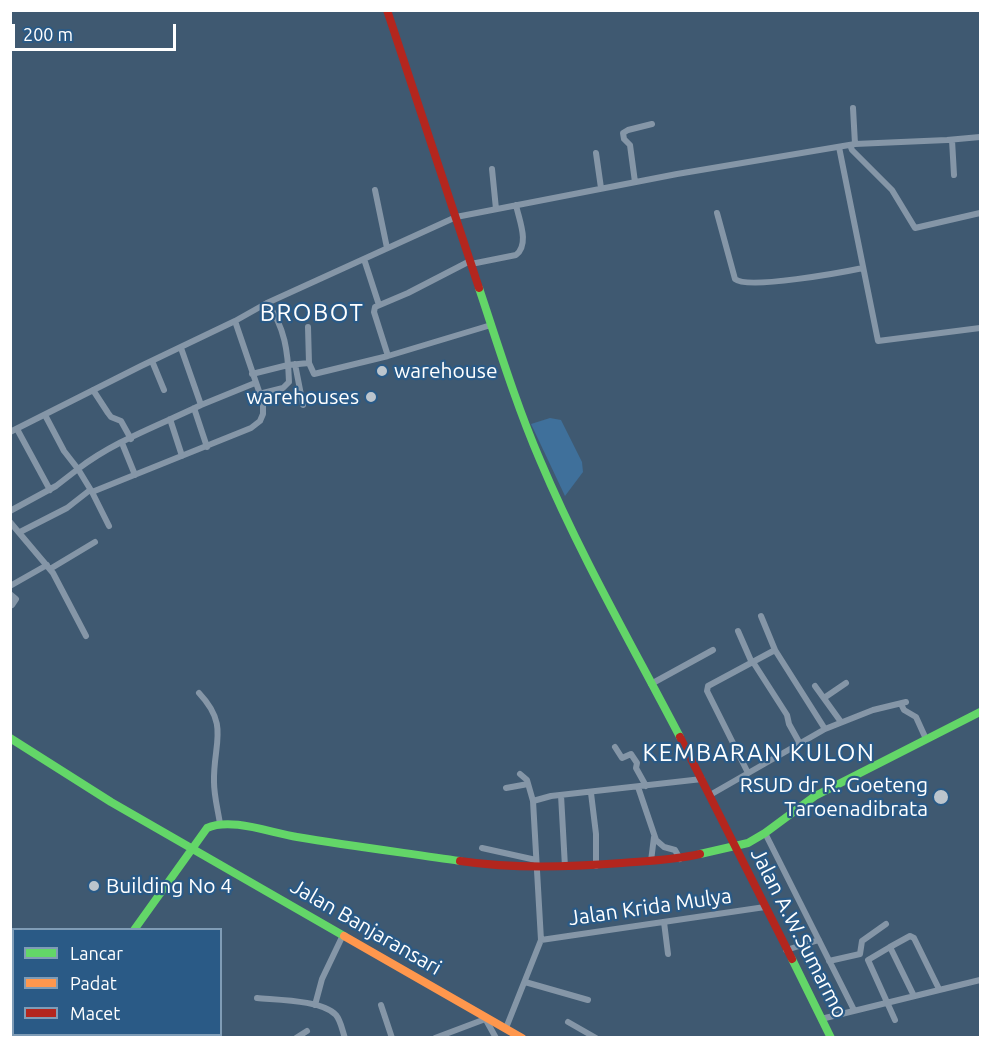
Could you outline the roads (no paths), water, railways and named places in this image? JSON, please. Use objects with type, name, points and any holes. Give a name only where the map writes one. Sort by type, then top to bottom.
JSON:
[{"type":"street","name":"Jalan A.W.Sumarmo","points":[[387,10],[491,325],[544,469],[570,526],[702,778],[831,1038]]},
{"type":"street","points":[[853,108],[852,150],[892,190],[910,224],[915,228],[981,213]]},
{"type":"street","points":[[635,182],[630,145],[624,139],[623,133],[652,124]]},
{"type":"street","points":[[10,432],[267,303],[456,217],[602,188],[853,144],[981,137]]},
{"type":"street","points":[[952,140],[954,175]]},
{"type":"street","points":[[839,147],[878,341],[981,328]]},
{"type":"street","points":[[596,153],[602,188]]},
{"type":"street","points":[[492,169],[496,209]]},
{"type":"street","points":[[375,190],[387,249]]},
{"type":"street","points":[[388,356],[374,312],[375,307],[470,262],[516,255],[520,252],[523,243],[516,205]]},
{"type":"street","points":[[717,213],[735,279],[738,282],[756,283],[863,268]]},
{"type":"street","points":[[364,259],[379,305]]},
{"type":"street","points":[[259,394],[286,387],[289,382],[280,321],[267,303]]},
{"type":"street","points":[[16,530],[66,508],[91,491],[207,447],[251,428],[260,421],[264,410],[235,321]]},
{"type":"street","points":[[308,327],[309,363],[314,374],[388,356],[491,325]]},
{"type":"street","points":[[181,348],[201,405]]},
{"type":"street","points":[[152,360],[164,390]]},
{"type":"street","points":[[252,374],[288,365],[309,363]]},
{"type":"street","points":[[295,364],[303,405]]},
{"type":"street","points":[[10,511],[50,490],[90,460],[122,443],[194,408],[255,383]]},
{"type":"street","points":[[93,390],[111,417],[121,421],[131,439]]},
{"type":"street","points":[[194,408],[207,447]]},
{"type":"street","points":[[45,415],[64,451],[91,491],[109,526]]},
{"type":"street","points":[[170,419],[182,456]]},
{"type":"street","points":[[17,429],[50,490]]},
{"type":"street","points":[[122,443],[135,475]]},
{"type":"street","points":[[10,522],[49,567],[67,596],[86,636]]},
{"type":"street","points":[[10,586],[95,542]]},
{"type":"street","points":[[10,594],[16,599],[12,605]]},
{"type":"street","points":[[761,616],[775,650],[825,729]]},
{"type":"street","points":[[738,631],[752,662],[787,715],[789,724],[799,742]]},
{"type":"street","points":[[651,684],[713,650]]},
{"type":"street","points":[[748,773],[706,688],[775,650]]},
{"type":"street","points":[[824,698],[846,683]]},
{"type":"street","points":[[815,686],[841,722]]},
{"type":"street","points":[[199,693],[211,706],[217,722],[214,784],[220,824]]},
{"type":"street","points":[[710,795],[825,729],[904,703],[904,710],[916,717],[926,739]]},
{"type":"street","points":[[482,848],[536,863],[565,867],[680,860],[748,843],[815,796],[981,712]]},
{"type":"street","name":"Jalan Banjaransari","points":[[10,738],[92,791],[522,1038]]},
{"type":"street","points":[[615,747],[622,758],[631,754],[638,764],[636,768],[646,786]]},
{"type":"street","points":[[506,1028],[540,940],[533,801],[525,777],[520,774]]},
{"type":"street","points":[[533,801],[561,795],[702,778]]},
{"type":"street","points":[[506,788],[528,784]]},
{"type":"street","points":[[638,787],[654,837],[651,861]]},
{"type":"street","points":[[591,793],[596,834],[596,866]]},
{"type":"street","points":[[561,795],[565,867]]},
{"type":"street","points":[[135,928],[207,828],[220,824],[482,864],[536,863]]},
{"type":"street","points":[[765,833],[854,1010]]},
{"type":"street","points":[[654,837],[664,847],[675,850],[680,860]]},
{"type":"street","name":"Jalan Krida Mulya","points":[[540,940],[765,907]]},
{"type":"street","points":[[664,922],[668,954]]},
{"type":"street","points":[[829,961],[860,954],[862,941],[886,924]]},
{"type":"street","points":[[315,1005],[322,979],[343,935]]},
{"type":"street","points":[[895,1020],[868,960],[912,936],[939,989]]},
{"type":"street","points":[[786,950],[819,940]]},
{"type":"street","points":[[890,947],[914,996]]},
{"type":"street","points":[[821,1019],[981,980]]},
{"type":"street","points":[[525,982],[588,1000]]},
{"type":"street","points":[[257,998],[315,1005],[335,1015],[345,1038]]},
{"type":"street","points":[[381,1005],[392,1038]]},
{"type":"street","points":[[435,1038],[487,1019],[496,1038]]},
{"type":"street","points":[[568,1022],[596,1038]]},
{"type":"street","points":[[296,1038],[307,1031]]},
{"type":"place","name":"warehouse","points":[[382,371]]},
{"type":"place","name":"warehouses","points":[[371,397]]},
{"type":"place","name":"RSUD dr R. Goeteng Taroenadibrata","points":[[941,797]]},
{"type":"place","name":"Building No 4","points":[[94,886]]},
{"type":"district","name":"BROBOT","points":[[312,313]]},
{"type":"district","name":"KEMBARAN KULON","points":[[759,753]]}]
